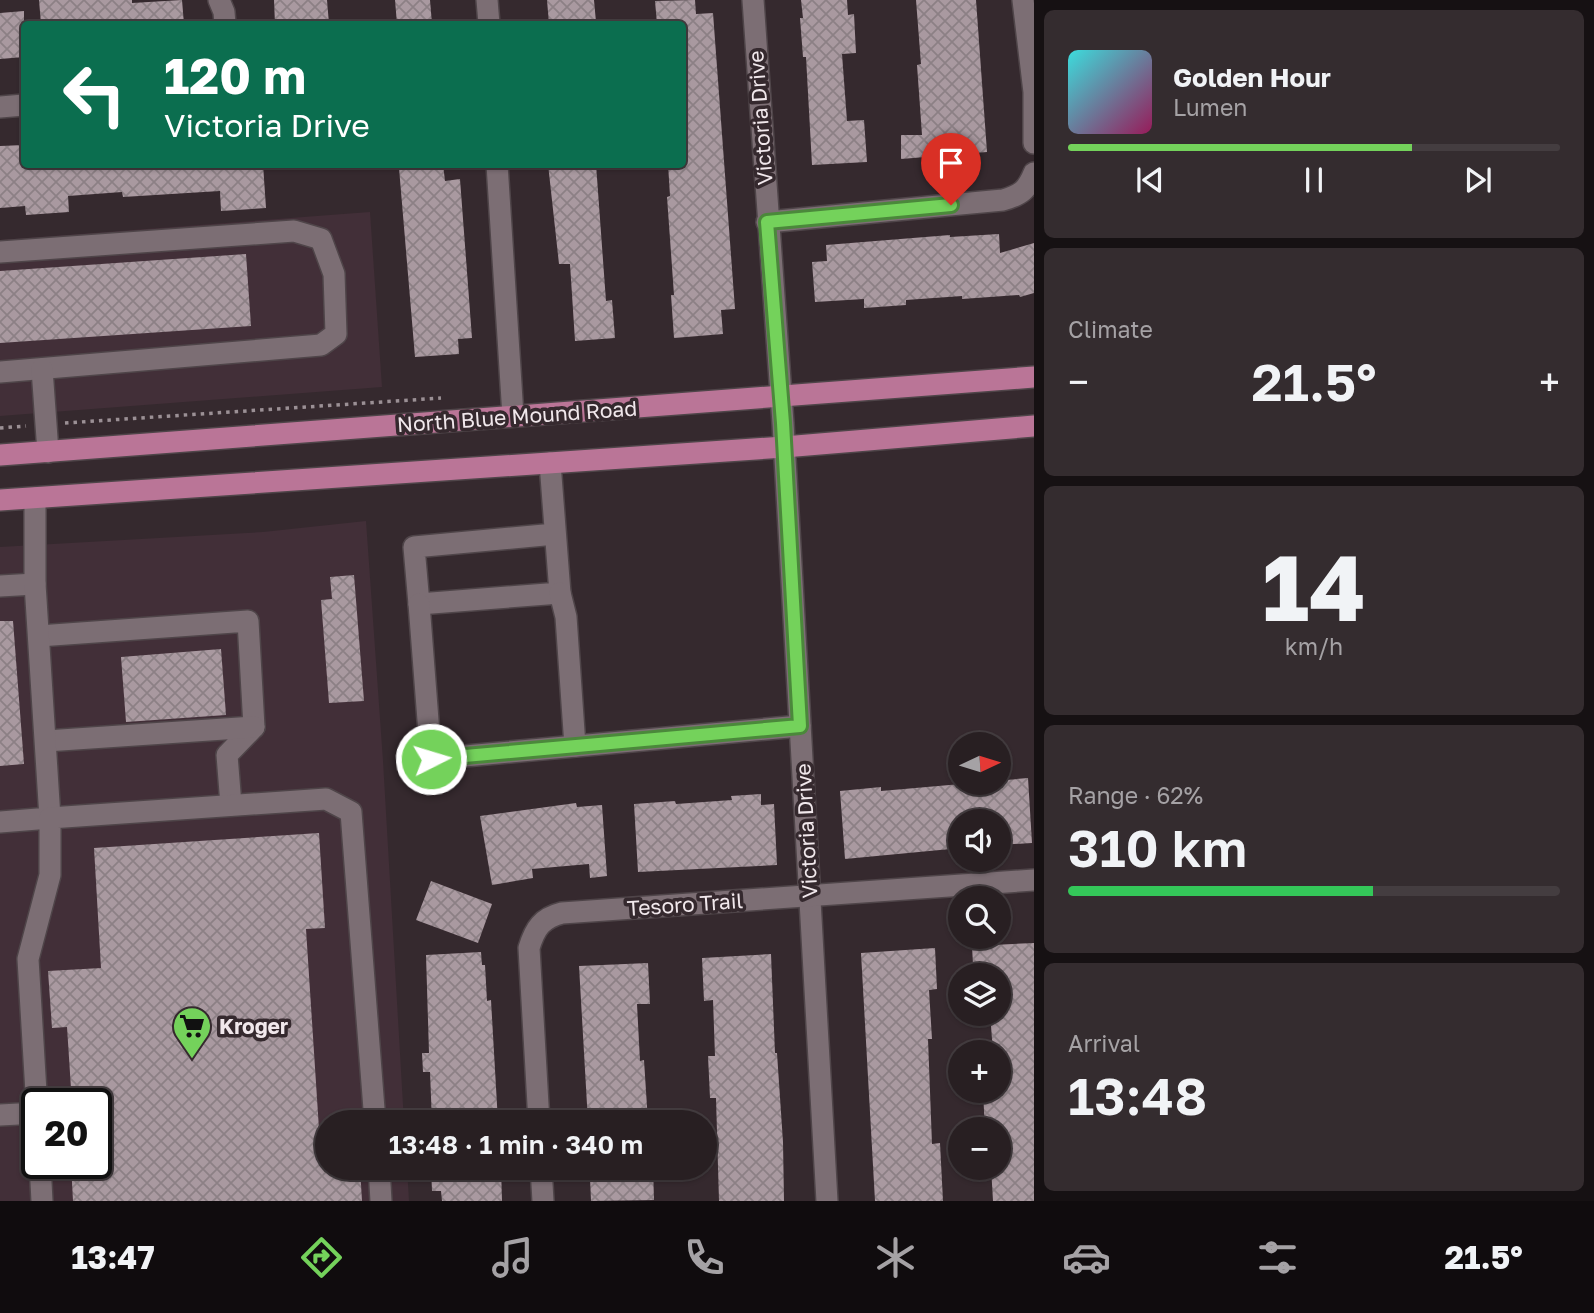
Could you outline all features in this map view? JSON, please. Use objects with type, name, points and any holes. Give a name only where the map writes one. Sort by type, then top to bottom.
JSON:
[{"type":"main road","name":"North Blue Mound Road","points":[[0,455],[1034,377]]},
{"type":"main road","points":[[0,500],[550,463],[1034,426]]},
{"type":"street","points":[[219,0],[225,21]]},
{"type":"street","points":[[487,0],[489,21]]},
{"type":"street","name":"Victoria Drive","points":[[753,0],[784,446],[827,1201]]},
{"type":"street","points":[[1023,0],[1034,92],[1034,143]]},
{"type":"street","points":[[0,107],[21,105]]},
{"type":"street","points":[[497,168],[513,416]]},
{"type":"street","points":[[767,222],[1003,200],[1017,196],[1027,189],[1034,173]]},
{"type":"street","points":[[0,252],[294,231],[321,239],[334,274],[336,334],[321,345],[0,373]]},
{"type":"street","points":[[41,369],[48,452]]},
{"type":"street","points":[[550,463],[560,593],[566,617],[575,746]]},
{"type":"street","points":[[34,498],[35,584],[50,818],[50,875],[28,958],[36,1088]]},
{"type":"street","points":[[555,534],[414,547],[431,759],[800,726]]},
{"type":"street","points":[[0,586],[35,584]]},
{"type":"street","points":[[419,604],[560,593]]},
{"type":"street","points":[[38,636],[248,621],[254,727],[227,755],[231,805]]},
{"type":"street","points":[[46,741],[254,727]]},
{"type":"street","points":[[0,822],[326,799],[351,811],[374,1110]]},
{"type":"street","name":"Tesoro Trail","points":[[538,1110],[529,948],[539,924],[549,916],[1034,880]]},
{"type":"street","points":[[0,1115],[21,1113]]},
{"type":"street","points":[[41,1179],[42,1201]]},
{"type":"street","points":[[380,1180],[382,1201]]},
{"type":"street","points":[[542,1180],[543,1201]]},
{"type":"shaded area","points":[[370,212],[382,387],[0,416],[0,240]]},
{"type":"shaded area","points":[[366,521],[403,1110],[315,1110],[315,1180],[408,1180],[409,1201],[0,1201],[0,547],[263,532]]},
{"type":"building","points":[[39,0],[132,0],[132,3],[182,0],[184,21],[41,21]]},
{"type":"building","points":[[274,0],[327,0],[329,21],[275,21]]},
{"type":"building","points":[[395,0],[430,0],[432,21],[397,21]]},
{"type":"building","points":[[547,0],[594,0],[596,21],[549,21]]},
{"type":"building","points":[[695,0],[696,14],[713,13],[735,309],[721,310],[723,334],[674,338],[671,295],[674,295],[667,197],[670,196],[668,168],[686,168],[686,21],[657,21],[655,1]]},
{"type":"building","points":[[801,0],[847,0],[848,15],[854,14],[856,53],[842,54],[847,121],[864,120],[867,162],[812,165],[806,57],[803,57],[800,18],[803,18]]},
{"type":"building","points":[[916,0],[976,0],[987,152],[901,159],[901,135],[922,135],[917,65],[921,64]]},
{"type":"building","points":[[24,11],[24,21],[21,21],[21,57],[0,59],[0,13]]},
{"type":"building","points":[[21,145],[21,168],[263,168],[266,208],[221,211],[220,191],[123,197],[122,192],[68,196],[69,212],[26,215],[25,206],[0,208],[0,146]]},
{"type":"building","points":[[399,168],[443,168],[445,181],[460,179],[472,338],[458,339],[459,354],[415,357]]},
{"type":"building","points":[[548,168],[596,168],[606,301],[612,300],[615,338],[575,341],[570,264],[559,264]]},
{"type":"building","points":[[999,234],[1000,253],[1034,243],[1034,293],[1020,297],[962,299],[962,296],[906,300],[906,305],[864,308],[864,299],[815,302],[812,262],[827,261],[826,245],[950,235]]},
{"type":"building","points":[[246,254],[251,326],[0,343],[0,271]]},
{"type":"building","points":[[354,575],[364,701],[329,703],[321,600],[332,599],[330,577]]},
{"type":"building","points":[[0,621],[13,621],[24,764],[0,766]]},
{"type":"building","points":[[221,649],[226,715],[126,722],[121,657]]},
{"type":"building","points":[[1028,778],[1032,843],[1011,844],[1011,809],[948,809],[948,849],[845,859],[840,791],[881,787],[881,791],[948,785],[948,795],[1011,795],[1012,779]]},
{"type":"building","points":[[761,794],[761,805],[774,804],[777,865],[638,872],[634,804],[732,800],[731,796]]},
{"type":"building","points":[[576,803],[577,807],[602,805],[607,876],[590,878],[589,864],[532,869],[533,878],[492,885],[480,816]]},
{"type":"building","name":"Kroger","points":[[319,833],[325,928],[306,929],[318,1110],[315,1110],[315,1180],[361,1180],[362,1201],[73,1201],[72,1179],[112,1179],[112,1088],[71,1088],[67,1027],[52,1028],[48,971],[101,968],[94,848]]},
{"type":"building","points":[[431,881],[492,904],[478,943],[416,920]]},
{"type":"building","points":[[1034,943],[1034,1201],[993,1201],[992,1180],[1011,1180],[1011,1117],[984,1117],[984,1103],[1011,1103],[1011,1040],[992,1040],[991,1026],[1011,1026],[1011,963],[973,963],[972,949],[1011,949],[1011,944]]},
{"type":"building","points":[[935,948],[937,989],[929,990],[932,1039],[928,1039],[932,1144],[940,1143],[943,1201],[875,1201],[861,953]]},
{"type":"building","points":[[481,952],[482,965],[485,965],[487,1001],[491,1000],[497,1110],[432,1110],[430,1072],[423,1072],[422,1053],[429,1053],[426,955]]},
{"type":"building","points":[[771,954],[775,1053],[783,1142],[784,1201],[719,1201],[717,1110],[716,1098],[710,1098],[708,1056],[715,1056],[713,1000],[704,1001],[702,958]]},
{"type":"building","points":[[648,963],[650,1004],[637,1004],[640,1061],[644,1060],[647,1110],[587,1110],[579,966]]},
{"type":"building","points":[[432,1180],[501,1180],[502,1201],[442,1201],[441,1191],[432,1191]]},
{"type":"building","points":[[590,1180],[653,1180],[654,1200],[591,1201]]},
{"type":"place","name":"Kroger","points":[[192,1060]]},
{"type":"route","points":[[431,759],[800,726],[783,423],[767,222],[951,205]]}]
